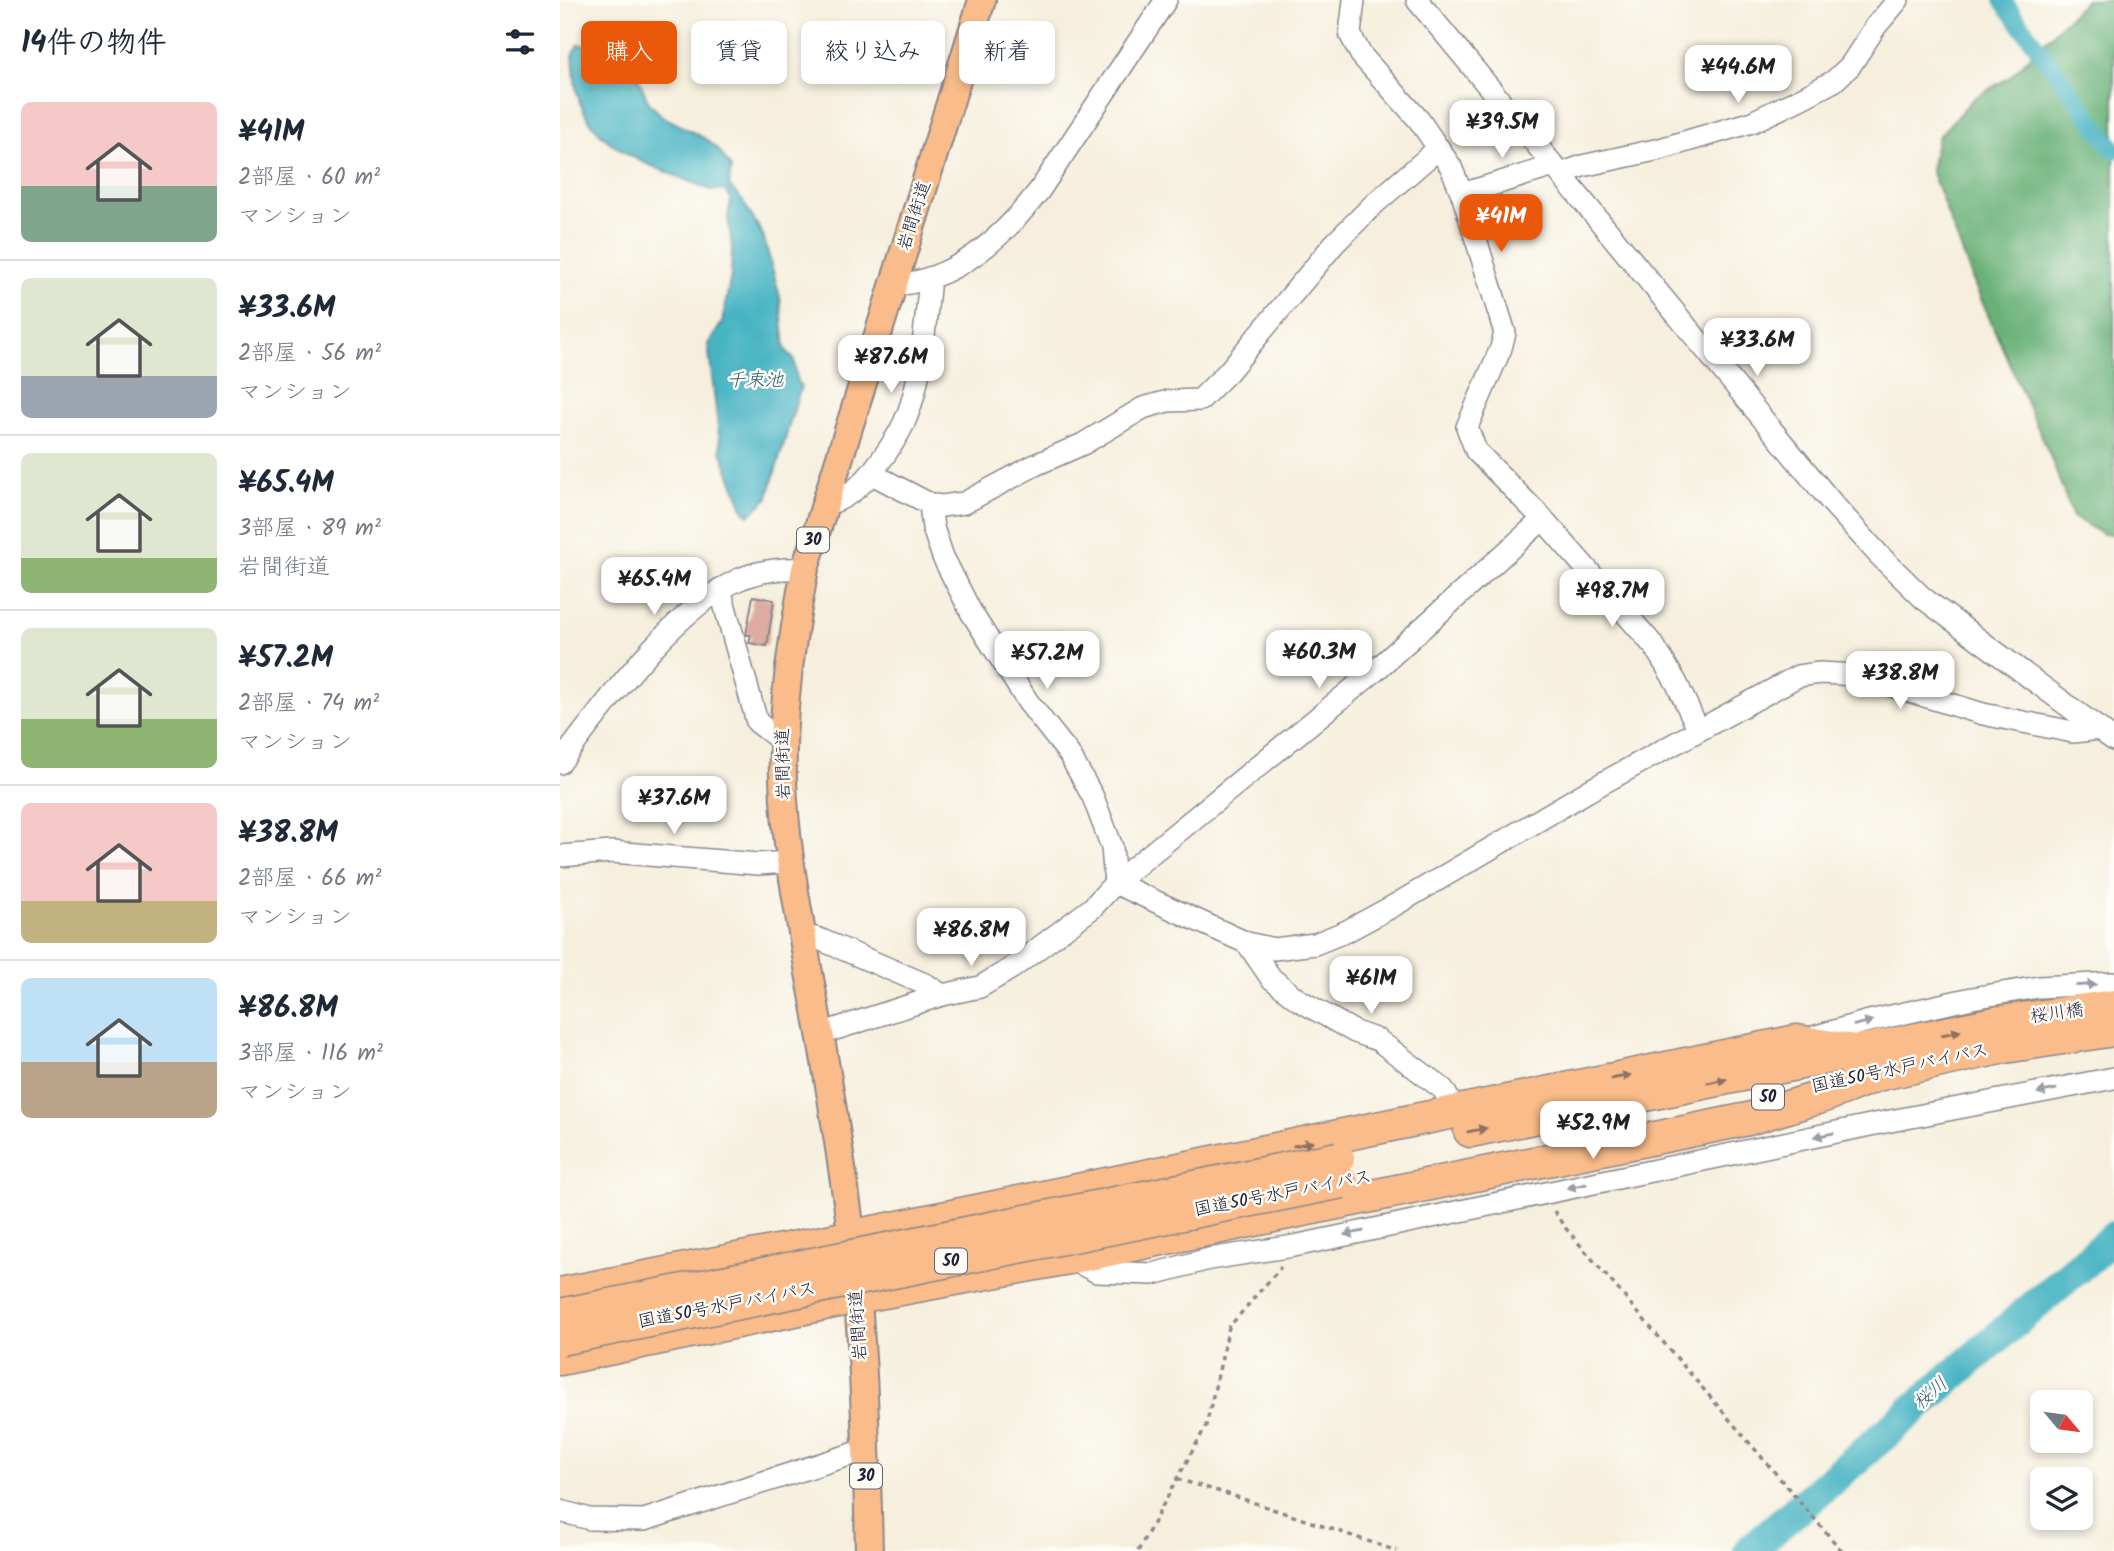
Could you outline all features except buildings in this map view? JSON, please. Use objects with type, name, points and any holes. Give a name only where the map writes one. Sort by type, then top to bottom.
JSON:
[{"type":"highway","name":"桜川橋","points":[[2002,1035],[2114,1006]]},
{"type":"highway","name":"桜川橋","points":[[2002,1035],[2114,1030]]},
{"type":"highway","name":"国道50号水戸バイパス","points":[[560,1315],[1340,1170],[2002,1035]]},
{"type":"highway","points":[[560,1294],[1797,1041],[1867,1064]]},
{"type":"highway","points":[[560,1359],[1748,1119],[1824,1096],[1867,1064]]},
{"type":"highway","name":"国道50号水戸バイパス","points":[[560,1339],[1340,1170]]},
{"type":"main road","name":"岩間街道","points":[[869,1551],[866,1450],[852,1236],[790,862],[783,780],[788,671],[805,569],[823,505],[982,0]]},
{"type":"street","points":[[892,285],[930,279],[947,272],[996,239],[1019,218],[1166,0]]},
{"type":"street","points":[[1354,0],[1350,34],[1361,55],[1419,120],[1451,167],[1462,194],[1505,333],[1467,427],[1476,451],[1543,519],[1654,646],[1676,682],[1698,729]]},
{"type":"street","points":[[1417,0],[1833,504],[1879,555],[1923,598],[2107,735]]},
{"type":"street","points":[[1462,194],[1558,170],[1660,149],[1752,122],[1834,81],[1850,66],[1876,26],[1898,0]]},
{"type":"street","points":[[872,474],[930,504],[942,506],[964,503],[1083,444],[1143,408],[1168,401],[1200,400],[1228,372],[1334,244],[1373,205],[1439,148]]},
{"type":"street","points":[[823,505],[834,503],[852,492],[872,474],[891,447],[911,405],[930,279]]},
{"type":"street","points":[[930,504],[933,528],[943,557],[971,612],[1028,702],[1069,754],[1093,797],[1112,848],[1115,883]]},
{"type":"street","points":[[820,1034],[942,995],[981,987],[1012,968],[1092,908],[1115,883],[1377,670],[1543,519]]},
{"type":"street","points":[[560,762],[608,700],[675,626],[720,589],[762,572],[785,568],[805,569]]},
{"type":"street","points":[[720,589],[757,722],[783,742]]},
{"type":"street","points":[[1115,883],[1247,943],[1274,949],[1315,944],[1347,932],[1698,729],[1798,676],[1821,673],[1856,676],[1983,714],[2073,732],[2107,735]]},
{"type":"street","points":[[560,856],[612,852],[758,863],[790,862]]},
{"type":"street","points":[[802,935],[819,939],[928,985],[942,995]]},
{"type":"street","points":[[1247,943],[1271,978],[1355,1032],[1378,1040],[1443,1089],[1457,1112]]},
{"type":"street","points":[[1797,1041],[1865,1022],[1972,998],[2039,987],[2114,983]]},
{"type":"street","points":[[1069,1258],[1097,1272],[1153,1273],[1209,1259],[1294,1245],[2114,1078]]},
{"type":"street","points":[[560,1511],[590,1519],[644,1520],[866,1450]]},
{"type":"path","points":[[1542,1193],[1563,1225],[1842,1551]]},
{"type":"path","points":[[1138,1551],[1206,1426],[1229,1327],[1274,1276],[1294,1245]]},
{"type":"path","points":[[1177,1479],[1397,1551]]},
{"type":"green space","points":[[2086,0],[2114,0],[2114,534],[2103,534],[2073,517],[2051,458],[1974,283],[1931,170],[1938,137],[1973,99],[2011,76]]},
{"type":"water","name":"千束池","points":[[581,45],[581,84],[641,84],[649,103],[662,116],[704,138],[718,149],[731,168],[729,186],[742,200],[763,235],[780,297],[785,349],[794,360],[797,382],[801,386],[767,499],[749,515],[744,511],[721,451],[708,344],[722,323],[731,275],[732,247],[728,217],[731,199],[725,190],[711,190],[632,156],[598,132],[586,116],[578,96],[573,52]]},
{"type":"waterway","points":[[2002,0],[2114,150]]},
{"type":"waterway","name":"桜川","points":[[1749,1551],[2114,1237]]}]
